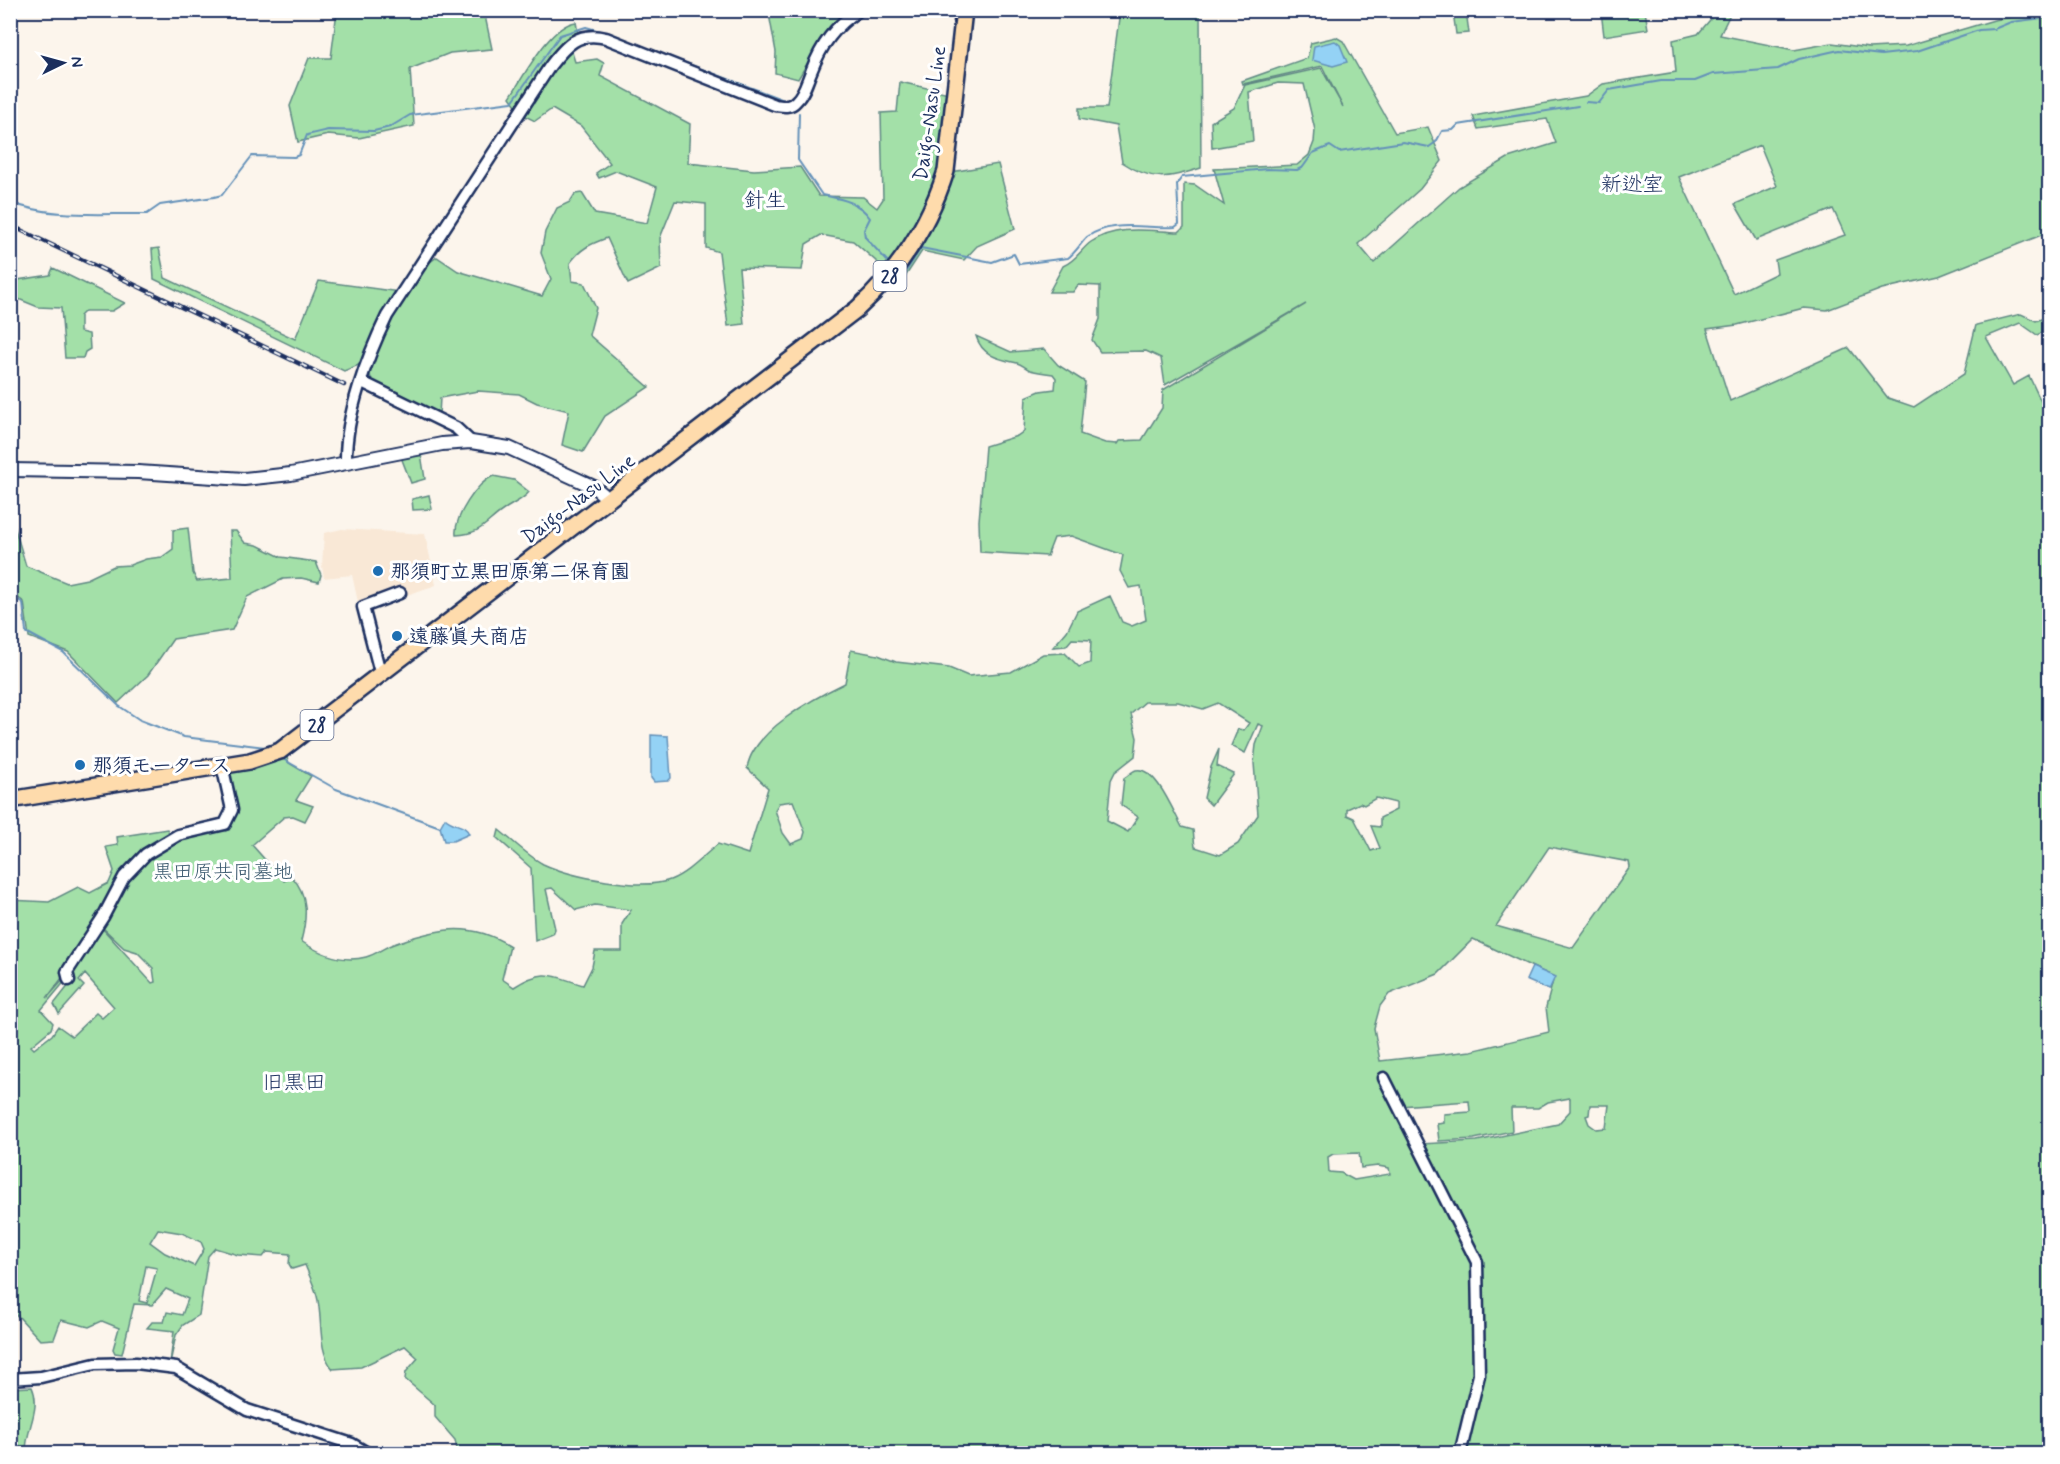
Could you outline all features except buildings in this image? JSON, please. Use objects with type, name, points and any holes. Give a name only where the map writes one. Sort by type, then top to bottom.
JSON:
[{"type":"main road","name":"Daigo-Nasu Line","points":[[10,800],[222,765],[260,758],[280,751],[381,676],[857,309],[880,288],[904,258],[938,195],[946,171],[964,10]]},
{"type":"street","points":[[346,462],[348,426],[387,316],[550,66],[571,41],[593,35],[606,38],[775,105],[787,107],[795,103],[801,94],[818,53],[830,34],[859,10]]},
{"type":"street","points":[[362,382],[456,429],[471,442]]},
{"type":"street","points":[[10,470],[138,472],[244,479],[291,474],[442,444],[471,442],[509,448],[594,487],[610,500]]},
{"type":"street","points":[[381,676],[363,607],[400,593]]},
{"type":"street","points":[[69,980],[67,972],[104,917],[124,877],[146,854],[178,835],[217,828],[230,818],[231,802],[222,765]]},
{"type":"street","points":[[1384,1078],[1477,1262],[1479,1375],[1460,1454]]},
{"type":"street","points":[[10,1379],[28,1380],[95,1364],[115,1362],[176,1368],[236,1405],[352,1443],[369,1454]]},
{"type":"shaded area","name":"那須町立黒田原第二保育園","points":[[342,529],[425,534],[436,585],[360,611],[352,575],[324,578],[322,566],[324,533]]},
{"type":"green space","points":[[774,10],[848,11],[827,30],[798,79],[775,73],[776,52],[769,14]]},
{"type":"green space","points":[[337,11],[484,11],[492,49],[450,53],[410,69],[414,126],[359,138],[328,135],[298,142],[290,106],[309,58],[331,58]]},
{"type":"green space","points":[[1120,11],[1200,11],[1201,168],[1179,175],[1160,177],[1142,173],[1122,162],[1116,126],[1079,119],[1079,108],[1107,108]]},
{"type":"green space","points":[[1453,11],[1466,11],[1469,33],[1456,34]]},
{"type":"green space","points":[[1601,11],[1645,11],[1648,29],[1604,36]]},
{"type":"green space","name":"黒田原共同墓地","points":[[1713,11],[1731,12],[1720,35],[1794,50],[1832,43],[1869,48],[1906,46],[1994,20],[2049,11],[2049,232],[1939,276],[1882,289],[1827,310],[1804,308],[1737,325],[1707,329],[1730,401],[1849,348],[1888,398],[1914,407],[1964,374],[1976,325],[2021,314],[2036,321],[2049,316],[2049,329],[2037,335],[2020,323],[1986,337],[2013,385],[2029,376],[2045,410],[2049,409],[2049,1453],[458,1453],[455,1440],[435,1417],[435,1405],[405,1379],[406,1372],[418,1358],[405,1346],[361,1367],[333,1369],[322,1344],[317,1296],[305,1265],[292,1269],[289,1264],[290,1254],[267,1252],[263,1257],[238,1255],[215,1248],[208,1256],[199,1315],[183,1325],[176,1335],[170,1363],[174,1331],[147,1328],[152,1322],[164,1322],[167,1312],[182,1315],[188,1299],[166,1289],[152,1305],[134,1304],[122,1354],[115,1353],[113,1349],[119,1328],[102,1321],[89,1327],[61,1320],[54,1339],[40,1340],[18,1316],[11,1313],[10,900],[49,902],[78,887],[90,893],[109,883],[114,871],[106,847],[118,845],[117,837],[167,829],[174,842],[183,837],[229,830],[236,808],[228,772],[295,749],[287,757],[289,763],[311,776],[296,800],[313,806],[305,821],[293,816],[284,817],[252,845],[284,881],[292,877],[298,884],[305,907],[305,924],[301,941],[332,956],[357,959],[391,945],[437,931],[466,930],[495,938],[510,946],[502,979],[514,987],[541,975],[555,976],[583,985],[592,967],[595,951],[622,951],[622,924],[631,910],[595,905],[576,910],[552,888],[546,889],[555,929],[553,934],[535,941],[531,868],[497,838],[499,830],[537,861],[571,874],[624,883],[642,884],[670,880],[689,869],[718,844],[748,854],[768,788],[747,768],[752,754],[760,741],[787,717],[817,697],[845,683],[851,650],[878,655],[896,662],[949,668],[968,676],[1011,672],[1043,654],[1065,653],[1079,667],[1090,663],[1091,640],[1072,639],[1066,646],[1053,647],[1067,631],[1077,611],[1110,596],[1122,622],[1132,626],[1146,620],[1141,586],[1129,588],[1120,571],[1123,555],[1071,536],[1054,538],[1047,556],[980,552],[979,521],[985,446],[1017,436],[1024,431],[1026,397],[1040,391],[1055,389],[1056,378],[1053,374],[1030,370],[1019,364],[992,356],[982,348],[976,336],[1011,352],[1044,349],[1058,365],[1085,382],[1080,434],[1105,443],[1117,444],[1119,441],[1142,440],[1162,408],[1163,390],[1306,304],[1165,385],[1161,358],[1146,351],[1100,352],[1092,340],[1100,319],[1100,286],[1078,285],[1073,292],[1049,292],[1063,266],[1101,236],[1134,230],[1179,232],[1184,227],[1184,184],[1195,185],[1224,205],[1214,169],[1297,165],[1309,155],[1314,142],[1315,130],[1304,84],[1278,83],[1249,92],[1253,141],[1212,148],[1211,122],[1234,108],[1245,85],[1321,68],[1343,107],[1322,66],[1243,84],[1242,81],[1307,58],[1311,43],[1336,37],[1343,41],[1395,133],[1428,127],[1442,161],[1420,189],[1358,244],[1374,263],[1459,187],[1508,158],[1556,143],[1547,119],[1478,129],[1473,116],[1586,96],[1603,84],[1676,72],[1673,40],[1698,34],[1715,14]],"holes":[[[1760,145],[1777,186],[1735,204],[1756,240],[1833,209],[1845,235],[1775,260],[1777,273],[1734,294],[1679,177]],[[1145,702],[1178,702],[1203,709],[1218,703],[1249,723],[1244,730],[1238,729],[1231,746],[1245,753],[1258,724],[1263,726],[1256,745],[1254,763],[1258,815],[1238,844],[1220,855],[1195,847],[1193,830],[1182,827],[1157,782],[1143,770],[1136,770],[1124,778],[1121,805],[1138,817],[1128,832],[1107,821],[1111,780],[1115,772],[1135,756],[1137,738],[1131,714]],[[1376,798],[1396,803],[1396,810],[1380,818],[1380,827],[1371,826],[1380,848],[1371,851],[1354,818],[1347,815],[1347,809],[1360,803],[1364,805]],[[793,801],[805,832],[803,839],[791,844],[783,833],[775,810],[779,803]],[[1549,847],[1629,862],[1630,867],[1573,948],[1496,926]],[[101,926],[124,948],[137,952],[153,968],[155,982],[152,983],[102,928],[71,971],[47,998]],[[1473,939],[1554,977],[1546,1007],[1549,1032],[1471,1051],[1380,1061],[1374,1028],[1380,1006],[1389,994],[1438,974]],[[71,974],[73,980],[54,1004],[59,1014],[84,986],[79,981],[85,974],[114,1007],[102,1018],[96,1013],[72,1036],[58,1026],[52,1035],[34,1049],[31,1046],[51,1029],[53,1023],[41,1010]],[[1570,1098],[1570,1111],[1558,1124],[1477,1141],[1420,1144],[1400,1106],[1469,1101],[1470,1112],[1444,1114],[1444,1123],[1437,1124],[1439,1141],[1474,1139],[1512,1131],[1511,1108],[1538,1108],[1548,1102]],[[1590,1105],[1609,1105],[1606,1128],[1596,1129],[1589,1124],[1586,1116],[1589,1115]],[[1359,1153],[1361,1168],[1378,1166],[1389,1168],[1390,1174],[1354,1180],[1341,1173],[1329,1172],[1328,1157],[1333,1154]],[[158,1229],[182,1233],[201,1242],[204,1249],[194,1266],[165,1253],[150,1242]],[[146,1266],[157,1268],[147,1303],[139,1301]]]},
{"type":"green space","points":[[576,22],[580,44],[571,49],[575,62],[597,59],[604,63],[600,76],[690,124],[688,163],[754,170],[800,167],[819,196],[863,197],[877,208],[883,199],[881,113],[897,112],[900,82],[949,93],[951,172],[998,164],[1015,229],[977,246],[964,260],[922,251],[901,283],[853,241],[821,235],[806,244],[802,270],[739,268],[744,324],[728,326],[719,252],[706,248],[706,204],[675,201],[660,238],[661,268],[628,284],[607,238],[595,242],[586,247],[570,263],[572,281],[584,283],[596,308],[589,335],[649,387],[605,416],[583,452],[562,445],[569,411],[537,403],[519,394],[478,391],[440,398],[439,415],[374,385],[369,373],[378,346],[361,364],[344,371],[154,279],[152,249],[159,248],[165,278],[295,339],[319,281],[407,293],[426,265],[437,257],[458,271],[542,296],[551,279],[541,253],[545,232],[557,208],[570,202],[575,194],[582,193],[595,214],[647,223],[657,187],[616,171],[599,178],[596,173],[610,163],[581,126],[552,109],[535,121],[523,115],[510,97],[547,42],[566,25]]},
{"type":"green space","points":[[53,268],[125,303],[112,311],[85,311],[80,316],[80,332],[89,334],[90,349],[85,352],[83,358],[65,358],[61,308],[38,307],[11,296],[11,281],[50,275]]},
{"type":"green space","points":[[421,454],[425,479],[411,483],[401,457]]},
{"type":"green space","points":[[10,474],[14,474],[13,522],[26,566],[67,583],[87,579],[114,566],[130,565],[146,559],[162,557],[173,549],[173,530],[188,528],[193,573],[197,581],[232,578],[230,531],[236,531],[245,543],[257,545],[281,557],[316,562],[321,575],[319,582],[301,578],[283,579],[247,597],[232,630],[173,639],[148,675],[118,703],[68,652],[29,637],[24,602],[11,593]]},
{"type":"green space","points":[[493,476],[514,480],[529,492],[478,530],[456,535],[459,519],[468,501],[480,486]]},
{"type":"green space","points":[[429,495],[432,509],[413,510],[412,499]]},
{"type":"green space","points":[[1219,749],[1217,766],[1234,774],[1211,805],[1204,798],[1211,767]]},
{"type":"green space","points":[[32,1387],[35,1403],[26,1453],[11,1453],[11,1388]]},
{"type":"water","points":[[1335,41],[1340,45],[1347,62],[1333,66],[1312,60],[1314,46]]},
{"type":"water","points":[[651,735],[668,736],[671,778],[668,781],[654,782],[651,778]]},
{"type":"water","points":[[445,818],[465,828],[469,834],[453,841],[444,841],[440,827]]},
{"type":"water","points":[[1532,967],[1555,977],[1549,990],[1526,980]]},
{"type":"waterway","points":[[1586,102],[1599,103],[1609,90],[1661,81],[1695,81],[1713,74],[1778,69],[1799,59],[1839,50],[1881,55],[1917,51],[1979,30],[1994,29],[2011,22],[2050,17]]},
{"type":"waterway","points":[[10,202],[60,213],[147,214],[160,205],[222,195],[252,156],[294,157],[299,155],[307,135],[328,130],[374,131],[390,127],[410,115],[512,102],[560,35],[586,27],[607,33]]},
{"type":"waterway","points":[[635,44],[784,100]]},
{"type":"waterway","points":[[901,279],[921,248],[992,262],[1014,254],[1019,264],[1068,258],[1087,237],[1107,228],[1118,226],[1175,227],[1179,224],[1177,184],[1182,177],[1267,169],[1297,170],[1303,167],[1313,153],[1330,146],[1339,152],[1403,142],[1429,147],[1436,142],[1442,131],[1453,130],[1458,125],[1578,106]]},
{"type":"waterway","points":[[799,113],[798,160],[822,195],[849,202],[865,212],[870,218],[864,230],[865,237],[889,263]]},
{"type":"waterway","points":[[10,595],[23,603],[26,632],[63,652],[119,706],[140,720],[184,737],[265,747]]},
{"type":"waterway","points":[[281,758],[336,789],[440,827]]},
{"type":"railway","points":[[10,225],[344,385]]},
{"type":"place","name":"那須町立黒田原第二保育園","points":[[378,571]]},
{"type":"place","name":"遠藤眞夫商店","points":[[397,636]]},
{"type":"place","name":"那須モータース","points":[[80,765]]},
{"type":"district","name":"新迯室","points":[[1632,184]]},
{"type":"district","name":"針生","points":[[765,200]]},
{"type":"district","name":"旧黒田","points":[[294,1082]]}]
